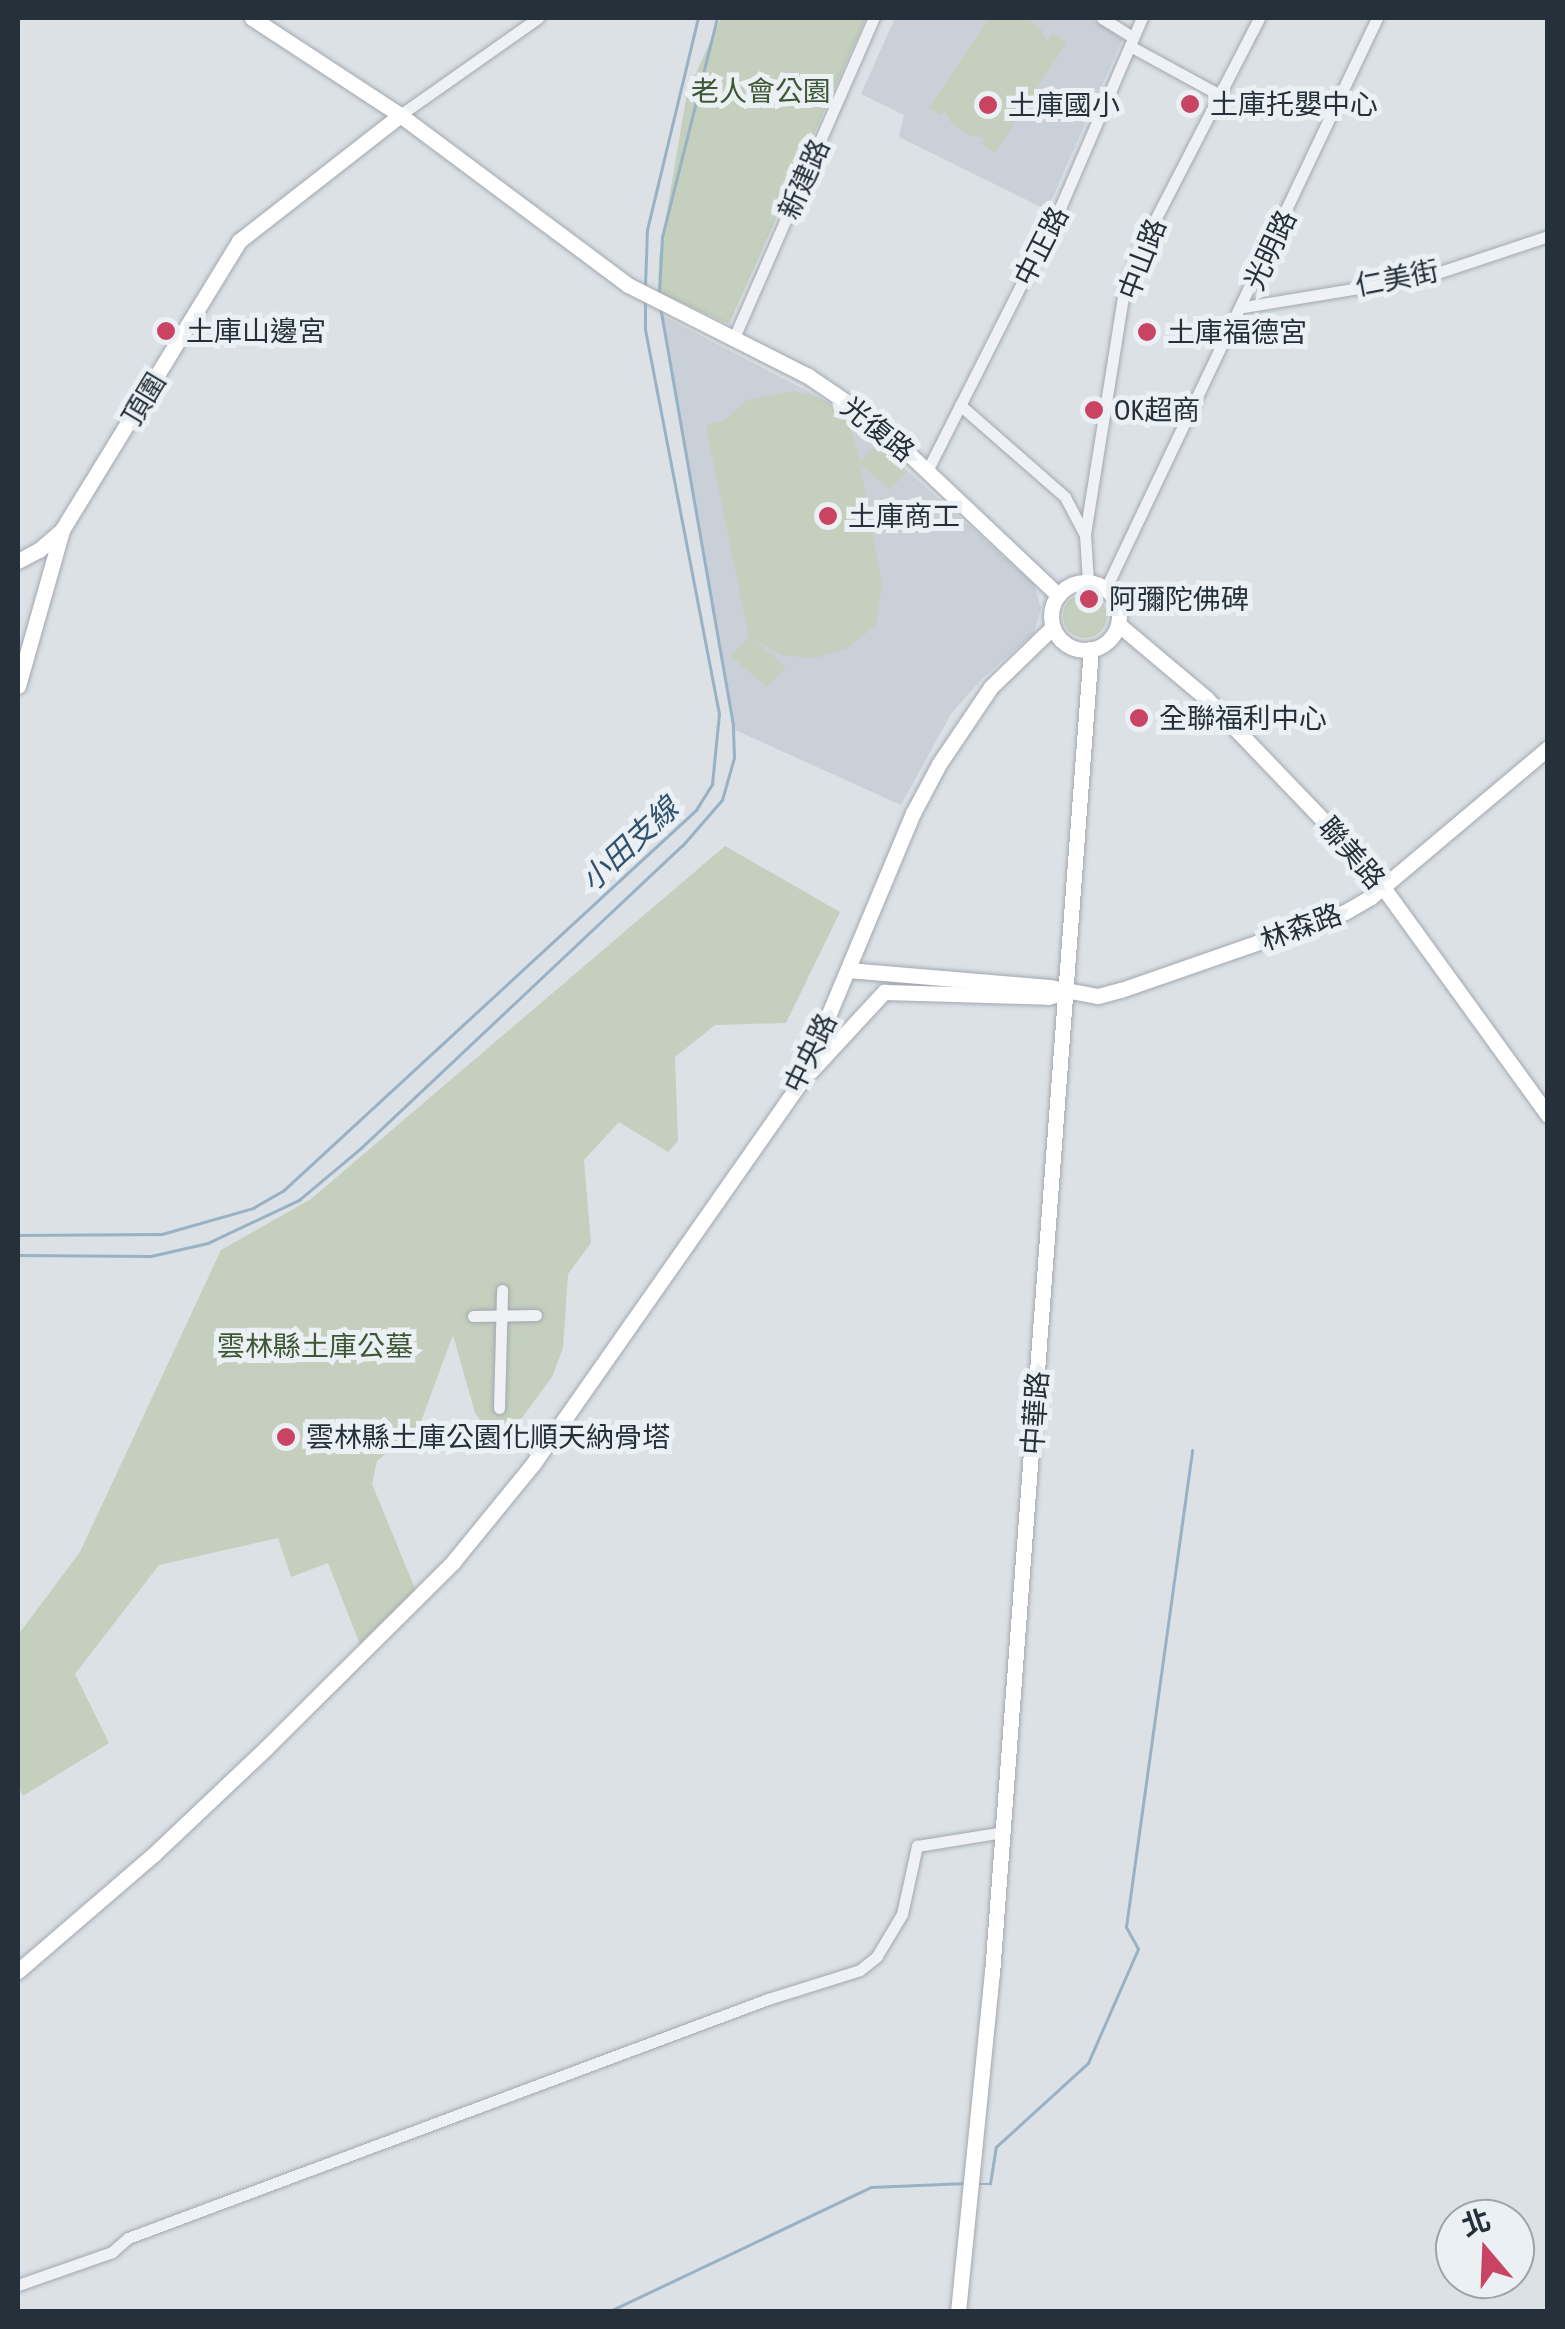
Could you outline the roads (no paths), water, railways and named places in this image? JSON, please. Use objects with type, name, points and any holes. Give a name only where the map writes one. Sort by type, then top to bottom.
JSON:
[{"type":"main road","points":[[252,18],[400,115]]},
{"type":"main road","name":"光復路","points":[[400,115],[628,285],[808,376],[873,420],[1058,595]]},
{"type":"main road","name":"頂圍","points":[[18,561],[39,550],[62,530],[239,240],[400,115]]},
{"type":"main road","points":[[18,686],[62,530]]},
{"type":"main road","points":[[1076,583],[1106,588],[1118,604],[1118,624],[1108,641],[1091,649],[1068,645],[1053,628],[1051,616],[1058,595],[1076,583]]},
{"type":"main road","name":"聯美路","points":[[1118,624],[1206,698],[1383,887],[1548,1115]]},
{"type":"main road","name":"中央路","points":[[18,1971],[154,1854],[266,1748],[453,1562],[533,1464],[800,1083],[913,813],[940,764],[991,687],[1053,628]]},
{"type":"main road","name":"中華路","points":[[958,2312],[1002,1832],[1091,649]]},
{"type":"main road","name":"林森路","points":[[848,970],[1098,996],[1122,990],[1346,912],[1383,887],[1548,748]]},
{"type":"main road","name":"林森路","points":[[800,1083],[884,992],[1048,997],[1066,991]]},
{"type":"street","points":[[400,115],[538,18]]},
{"type":"street","name":"新建路","points":[[733,340],[874,18]]},
{"type":"street","points":[[1102,18],[1131,41],[1220,96]]},
{"type":"street","name":"中正路","points":[[928,469],[1060,208],[1142,18]]},
{"type":"street","name":"中山路","points":[[1088,582],[1085,534],[1124,291],[1141,247],[1259,18]]},
{"type":"street","name":"光明路","points":[[1106,588],[1244,306],[1377,18]]},
{"type":"street","name":"仁美街","points":[[1244,306],[1425,277],[1548,236]]},
{"type":"street","points":[[960,405],[1065,497],[1085,534]]},
{"type":"street","points":[[499,1408],[502,1290]]},
{"type":"street","points":[[472,1316],[536,1314]]},
{"type":"street","points":[[18,2285],[112,2252],[128,2238],[162,2225],[768,1999],[860,1970],[877,1956],[902,1914],[917,1846],[1002,1832]]},
{"type":"waterway","name":"小田支線","points":[[645,286],[647,230],[698,18]]},
{"type":"waterway","points":[[659,294],[662,237],[717,18]]},
{"type":"waterway","name":"小田支線","points":[[18,1235],[162,1234],[253,1208],[283,1191],[696,810],[712,784],[719,714],[645,328],[645,299]]},
{"type":"waterway","points":[[18,1255],[151,1256],[208,1243],[299,1200],[361,1148],[682,846],[722,800],[734,758],[733,725],[660,307]]},
{"type":"waterway","points":[[979,2184],[990,2184],[996,2147],[1088,2063],[1138,1949],[1126,1927],[1192,1451]]},
{"type":"waterway","points":[[608,2312],[871,2187],[966,2183]]},
{"type":"place","name":"土庫托嬰中心","points":[[1190,104]]},
{"type":"place","name":"土庫國小","points":[[988,105]]},
{"type":"place","name":"土庫山邊宮","points":[[166,331]]},
{"type":"place","name":"土庫福德宮","points":[[1147,332]]},
{"type":"place","name":"OK超商","points":[[1094,410]]},
{"type":"place","name":"土庫商工","points":[[828,516]]},
{"type":"place","name":"阿彌陀佛碑","points":[[1089,599]]},
{"type":"place","name":"全聯福利中心","points":[[1139,718]]},
{"type":"place","name":"雲林縣土庫公園化順天納骨塔","points":[[286,1437]]},
{"type":"park label","name":"老人會公園","points":[[761,91]]},
{"type":"park label","name":"雲林縣土庫公墓","points":[[315,1346]]}]
